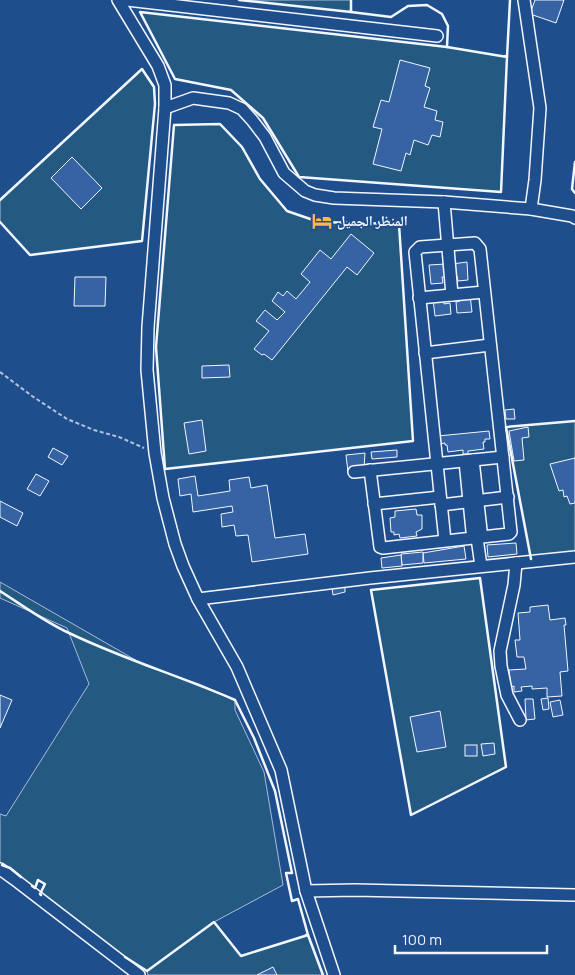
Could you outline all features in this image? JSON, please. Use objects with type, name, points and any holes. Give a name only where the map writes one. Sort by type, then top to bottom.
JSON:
[{"type":"street","points":[[118,0],[158,66],[165,85],[165,108],[148,327],[148,370],[155,453],[163,498],[183,566],[198,599],[237,667],[281,770],[306,891],[334,975]]},
{"type":"street","points":[[127,0],[437,36]]},
{"type":"street","points":[[524,0],[540,108],[535,180],[530,209]]},
{"type":"street","points":[[165,108],[193,98],[229,103],[242,110],[265,137],[284,173],[304,191],[315,195],[334,198],[444,202],[530,209],[575,218]]},
{"type":"street","points":[[444,202],[452,295]]},
{"type":"street","points":[[370,470],[380,547],[445,541],[477,538],[509,534],[511,532],[480,250],[478,245],[472,242],[420,247],[415,252],[445,541]]},
{"type":"street","points":[[420,298],[484,292]]},
{"type":"street","points":[[425,353],[490,345]]},
{"type":"street","points":[[354,472],[503,457]]},
{"type":"street","points":[[469,460],[473,501],[481,530],[477,538],[481,566]]},
{"type":"street","points":[[374,504],[473,501],[508,497]]},
{"type":"street","points":[[198,599],[370,578],[575,557]]},
{"type":"street","points":[[516,563],[514,585],[500,651],[507,695],[520,720]]},
{"type":"street","points":[[0,870],[14,878],[139,975]]},
{"type":"street","points":[[306,891],[374,890],[575,895]]},
{"type":"path","points":[[0,372],[67,419],[94,430],[119,437],[155,453]]},
{"type":"shaded area","points":[[239,0],[351,0],[351,12]]},
{"type":"shaded area","points":[[140,12],[447,47],[507,57],[501,192],[299,177],[263,118],[231,90],[175,79]]},
{"type":"shaded area","points":[[142,69],[154,87],[155,104],[142,241],[30,255],[0,222],[0,200]]},
{"type":"shaded area","points":[[220,124],[242,147],[260,179],[287,211],[319,222],[399,224],[413,441],[165,469],[156,347],[174,125]]},
{"type":"shaded area","points":[[575,421],[575,554],[531,559],[506,427]]},
{"type":"shaded area","points":[[480,578],[506,767],[411,815],[371,590]]},
{"type":"shaded area","points":[[0,582],[146,666],[199,684],[235,700],[235,710],[264,772],[283,885],[214,922],[241,956],[308,935],[323,975],[148,975],[147,971],[87,933],[40,894],[44,884],[38,880],[35,888],[10,868],[0,865],[0,814],[6,816],[89,684],[67,628],[0,598]]},
{"type":"building","points":[[535,0],[564,0],[556,23],[530,14]]},
{"type":"building","points":[[400,60],[430,68],[425,86],[430,88],[424,107],[437,111],[435,120],[443,122],[440,137],[432,135],[428,145],[414,140],[410,155],[406,153],[401,171],[373,164],[382,129],[373,127],[381,100],[389,102]]},
{"type":"building","points":[[72,157],[102,188],[81,209],[51,178]]},
{"type":"building","points":[[351,234],[374,253],[357,275],[347,267],[272,360],[254,349],[269,331],[256,321],[265,310],[277,320],[285,312],[272,301],[278,292],[283,296],[287,291],[296,299],[310,282],[301,274],[320,250],[331,259]]},
{"type":"building","points":[[467,262],[468,280],[458,281],[457,276],[453,276],[452,264]]},
{"type":"building","points":[[446,264],[447,277],[442,277],[443,283],[431,284],[429,265]]},
{"type":"building","points":[[75,277],[106,277],[105,306],[74,306]]},
{"type":"building","points":[[470,295],[472,312],[457,313],[456,302],[460,301],[460,296]]},
{"type":"building","points":[[444,298],[444,304],[450,303],[451,314],[435,316],[433,299]]},
{"type":"building","points":[[229,365],[230,377],[202,378],[202,366]]},
{"type":"building","points":[[514,409],[515,419],[506,419],[505,410]]},
{"type":"building","points":[[202,420],[206,451],[189,454],[184,423]]},
{"type":"building","points":[[528,427],[529,437],[522,438],[524,460],[514,461],[509,431]]},
{"type":"building","points":[[489,431],[490,439],[485,439],[485,442],[483,442],[484,449],[468,451],[468,454],[463,454],[463,450],[448,452],[445,443],[439,444],[438,436]]},
{"type":"building","points":[[53,448],[68,456],[62,465],[48,457]]},
{"type":"building","points":[[397,450],[397,457],[372,459],[371,452]]},
{"type":"building","points":[[365,453],[364,468],[348,472],[346,455]]},
{"type":"building","points":[[575,458],[575,503],[570,504],[567,496],[564,497],[563,490],[559,491],[550,464]]},
{"type":"building","points":[[36,474],[49,481],[40,496],[27,489]]},
{"type":"building","points":[[195,476],[198,496],[230,491],[229,480],[249,477],[251,488],[267,485],[275,538],[305,534],[308,554],[252,562],[248,535],[236,536],[234,525],[222,527],[221,514],[233,512],[232,506],[193,512],[191,494],[180,496],[178,479]]},
{"type":"building","points":[[0,501],[23,513],[17,526],[0,517]]},
{"type":"building","points":[[416,509],[417,515],[422,515],[422,529],[416,532],[417,536],[400,538],[399,534],[394,535],[394,532],[391,532],[390,518],[395,517],[395,511]]},
{"type":"building","points":[[516,543],[517,554],[488,557],[487,545]]},
{"type":"building","points":[[464,546],[466,559],[424,563],[423,553]]},
{"type":"building","points":[[423,552],[423,563],[402,565],[401,554]]},
{"type":"building","points":[[401,555],[402,566],[382,568],[381,558]]},
{"type":"building","points":[[345,586],[345,592],[333,595],[332,588]]},
{"type":"building","points":[[548,605],[550,620],[565,618],[568,671],[560,672],[562,696],[547,697],[547,688],[532,689],[532,686],[521,687],[522,691],[514,692],[514,686],[511,687],[509,670],[526,669],[524,657],[517,657],[515,640],[520,640],[518,613],[530,612],[530,607]]},
{"type":"building","points":[[0,695],[12,700],[0,728]]},
{"type":"building","points":[[548,698],[549,709],[543,710],[541,699]]},
{"type":"building","points":[[525,699],[533,699],[535,719],[526,720]]},
{"type":"building","points":[[560,700],[563,715],[553,717],[550,702]]},
{"type":"building","points":[[440,711],[446,747],[417,752],[410,717]]},
{"type":"building","points":[[494,743],[495,754],[483,756],[481,744]]},
{"type":"building","points":[[465,745],[477,745],[477,756],[465,756]]},
{"type":"building","points":[[273,967],[277,975],[257,975]]},
{"type":"wall","points":[[239,0],[351,12],[351,10]]},
{"type":"wall","points":[[351,0],[351,12],[391,17],[408,6],[427,5],[442,14],[448,26],[448,47]]},
{"type":"wall","points":[[505,56],[507,57],[510,0]]},
{"type":"wall","points":[[140,12],[447,47],[507,57],[501,192],[299,177],[263,118],[231,90],[175,79],[140,12]]},
{"type":"wall","points":[[0,200],[142,69],[154,87],[155,104],[142,241],[30,255],[0,222]]},
{"type":"wall","points":[[220,124],[242,147],[260,179],[287,211],[319,222],[399,224],[413,441],[165,469],[156,347],[174,125],[220,124]]},
{"type":"wall","points":[[575,162],[572,189],[575,193]]},
{"type":"wall","points":[[531,559],[506,427],[575,421]]},
{"type":"wall","points":[[480,578],[506,767],[411,815],[371,590],[480,578]]},
{"type":"wall","points":[[0,591],[60,629],[110,651],[235,700],[254,738],[275,791],[292,873],[286,873],[292,901],[298,899],[308,935],[241,956],[214,922],[147,971],[125,957]]},
{"type":"wall","points":[[2,865],[10,868],[21,877]]},
{"type":"wall","points":[[32,886],[35,888],[38,880],[45,884],[41,895]]},
{"type":"wall","points":[[306,935],[308,935],[323,975]]},
{"type":"place","name":"المنظر الجميل","points":[[322,221]]}]
